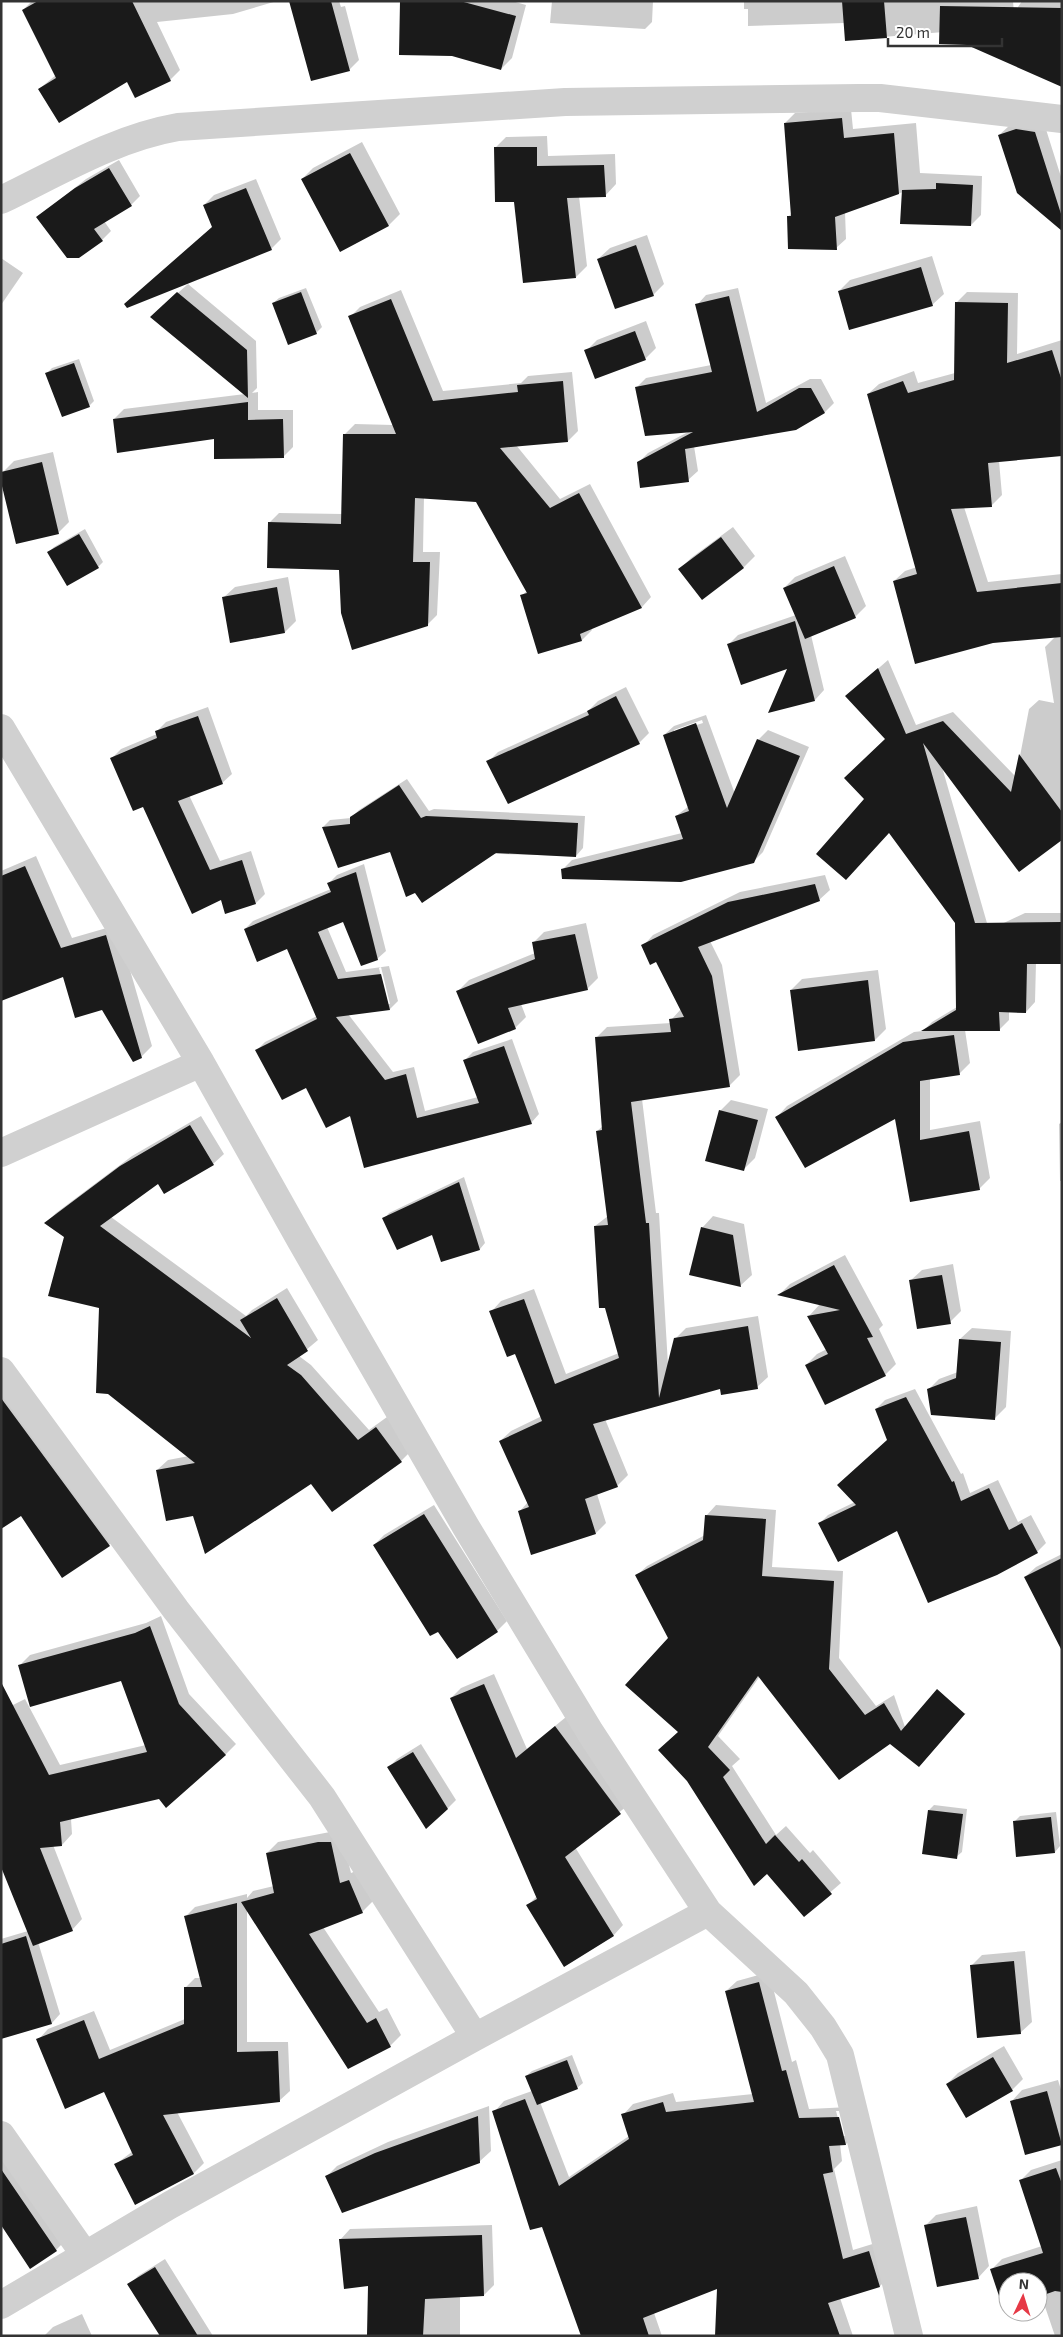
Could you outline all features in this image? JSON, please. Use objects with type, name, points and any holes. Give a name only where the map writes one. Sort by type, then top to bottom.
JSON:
[{"type":"street","points":[[1,200],[126,140],[149,132],[178,127],[564,102],[859,98],[880,98],[1062,119]]},
{"type":"street","points":[[1,728],[201,1062],[301,1241],[471,1536],[590,1732],[708,1912],[796,1993],[824,2026],[840,2055],[910,2336]]},
{"type":"street","points":[[1,1153],[201,1062]]},
{"type":"street","points":[[1,1371],[176,1610],[322,1797],[475,2037]]},
{"type":"street","points":[[1,2304],[170,2205],[475,2037],[708,1912]]},
{"type":"street","points":[[1,2135],[85,2255]]},
{"type":"building","points":[[38,1],[132,1],[171,81],[135,98],[127,82],[59,123],[38,89],[56,78],[22,10]]},
{"type":"building","points":[[289,1],[331,1],[350,71],[311,81]]},
{"type":"building","points":[[400,1],[460,1],[516,16],[501,70],[452,56],[399,55]]},
{"type":"building","points":[[842,1],[884,1],[887,38],[845,41]]},
{"type":"building","points":[[940,6],[1062,8],[1062,87],[967,45],[939,44]]},
{"type":"building","points":[[842,118],[844,138],[894,133],[899,194],[835,217],[837,250],[788,249],[787,216],[791,216],[784,123]]},
{"type":"building","points":[[1016,129],[1035,132],[1062,217],[1062,231],[1017,193],[998,135]]},
{"type":"building","points":[[494,147],[537,147],[537,166],[604,165],[606,197],[567,198],[576,278],[523,283],[514,202],[495,202]]},
{"type":"building","points":[[350,153],[389,226],[340,252],[301,179]]},
{"type":"building","points":[[109,168],[132,206],[94,229],[103,241],[79,258],[67,258],[36,217],[75,188]]},
{"type":"building","points":[[936,183],[973,185],[971,226],[900,224],[902,190],[936,189]]},
{"type":"building","points":[[246,188],[272,250],[127,308],[124,304],[212,227],[203,205]]},
{"type":"building","points":[[636,245],[654,296],[615,309],[597,259]]},
{"type":"building","points":[[921,267],[933,306],[849,330],[838,291]]},
{"type":"building","points":[[177,292],[247,350],[248,398],[150,317]]},
{"type":"building","points":[[301,292],[317,334],[288,345],[272,303]]},
{"type":"building","points":[[729,296],[757,412],[799,388],[811,388],[825,413],[796,430],[685,449],[689,482],[640,488],[637,462],[693,432],[645,436],[635,387],[712,372],[695,304]]},
{"type":"building","points":[[391,299],[433,401],[518,392],[517,385],[563,381],[568,442],[500,448],[550,508],[579,493],[642,608],[580,634],[582,641],[538,654],[520,595],[527,593],[476,502],[415,498],[413,562],[430,562],[428,626],[352,650],[341,613],[339,570],[267,568],[268,522],[341,524],[343,434],[396,434],[348,316]]},
{"type":"building","points":[[955,302],[1008,303],[1007,363],[1052,350],[1062,381],[1062,456],[988,463],[992,507],[951,509],[977,592],[1062,583],[1062,637],[993,643],[915,664],[893,581],[917,574],[867,394],[903,381],[908,393],[954,380]]},
{"type":"building","points":[[635,331],[646,360],[595,379],[584,350]]},
{"type":"building","points":[[74,363],[90,407],[62,417],[45,373]]},
{"type":"building","points":[[248,402],[248,420],[283,419],[284,458],[214,459],[214,439],[117,453],[113,419]]},
{"type":"building","points":[[42,462],[59,534],[16,544],[1,482],[1,472]]},
{"type":"building","points":[[79,534],[99,568],[67,586],[47,552]]},
{"type":"building","points":[[721,537],[744,568],[702,600],[678,569]]},
{"type":"building","points":[[834,566],[856,618],[805,639],[783,588]]},
{"type":"building","points":[[277,587],[285,633],[230,643],[222,597]]},
{"type":"building","points":[[795,621],[815,701],[768,713],[787,669],[741,685],[727,644]]},
{"type":"building","points":[[878,668],[906,734],[943,721],[1011,792],[1019,754],[1062,812],[1062,840],[1019,872],[923,743],[975,923],[1062,922],[1062,964],[1027,964],[1026,1013],[999,1012],[1000,1031],[921,1031],[956,1010],[955,923],[889,833],[846,880],[816,854],[864,799],[844,778],[885,739],[845,696]]},
{"type":"building","points":[[616,696],[640,744],[508,804],[486,761],[589,715],[587,711]]},
{"type":"building","points":[[198,716],[223,784],[178,801],[210,870],[242,860],[256,904],[225,914],[221,900],[192,914],[143,807],[133,811],[110,758],[157,738],[155,731]]},
{"type":"building","points":[[696,723],[727,808],[757,739],[800,756],[754,863],[681,882],[562,879],[561,869],[683,839],[675,816],[689,811],[663,735]]},
{"type":"building","points":[[399,785],[421,818],[426,816],[578,823],[576,857],[496,853],[422,903],[415,893],[406,897],[390,852],[338,868],[322,827],[350,824],[350,817]]},
{"type":"building","points":[[25,866],[61,948],[106,935],[142,1058],[133,1062],[102,1010],[75,1018],[63,977],[1,1001],[1,876]]},
{"type":"building","points":[[356,872],[378,960],[361,966],[343,922],[318,932],[338,979],[381,974],[390,1010],[336,1017],[385,1080],[406,1074],[417,1118],[479,1103],[463,1060],[504,1046],[532,1124],[364,1168],[350,1116],[326,1128],[306,1088],[282,1100],[255,1050],[317,1019],[287,949],[257,962],[244,929],[331,892],[327,883]]},
{"type":"building","points":[[815,884],[820,901],[698,947],[712,976],[730,1087],[631,1102],[646,1223],[649,1223],[659,1398],[674,1338],[748,1326],[758,1389],[721,1395],[720,1389],[593,1424],[618,1487],[585,1499],[596,1534],[531,1555],[518,1511],[529,1507],[499,1441],[542,1421],[515,1354],[507,1357],[489,1311],[524,1299],[555,1384],[619,1358],[605,1308],[599,1308],[594,1226],[608,1225],[596,1131],[602,1130],[595,1037],[671,1032],[669,1019],[684,1017],[656,962],[650,965],[641,945],[728,902]]},
{"type":"building","points":[[575,934],[588,990],[508,1008],[516,1029],[478,1044],[456,991],[535,959],[532,942]]},
{"type":"building","points":[[868,980],[875,1041],[798,1051],[790,990]]},
{"type":"building","points":[[954,1035],[960,1075],[920,1081],[920,1140],[969,1131],[980,1190],[910,1202],[895,1119],[805,1168],[775,1117],[903,1042]]},
{"type":"building","points":[[719,1110],[758,1120],[744,1171],[705,1161]]},
{"type":"building","points":[[190,1125],[214,1165],[164,1194],[158,1184],[100,1226],[251,1338],[240,1320],[277,1298],[308,1351],[287,1365],[301,1375],[358,1440],[376,1427],[402,1462],[332,1512],[311,1484],[205,1554],[193,1516],[166,1521],[156,1470],[195,1463],[108,1394],[96,1393],[99,1308],[48,1296],[64,1237],[44,1223],[120,1166]]},
{"type":"building","points":[[459,1182],[480,1250],[441,1262],[432,1235],[397,1250],[382,1218]]},
{"type":"building","points":[[701,1227],[733,1235],[741,1287],[689,1275]]},
{"type":"building","points":[[834,1265],[873,1337],[867,1338],[886,1376],[825,1405],[805,1365],[828,1354],[807,1316],[840,1310],[777,1295]]},
{"type":"building","points":[[942,1275],[951,1324],[917,1329],[909,1280]]},
{"type":"building","points":[[959,1339],[1001,1342],[995,1420],[931,1415],[927,1389],[956,1378]]},
{"type":"building","points":[[906,1397],[952,1482],[954,1481],[961,1501],[989,1488],[1009,1530],[1022,1523],[1038,1553],[997,1575],[928,1603],[897,1531],[838,1562],[818,1523],[856,1505],[837,1485],[887,1440],[875,1409]]},
{"type":"building","points":[[1,1398],[110,1546],[62,1578],[21,1516],[1,1529]]},
{"type":"building","points":[[424,1514],[498,1632],[457,1659],[438,1632],[430,1636],[373,1545]]},
{"type":"building","points":[[705,1515],[766,1519],[762,1576],[834,1581],[829,1669],[865,1715],[884,1703],[901,1731],[937,1689],[965,1714],[919,1767],[890,1744],[839,1780],[758,1676],[708,1747],[730,1770],[723,1777],[766,1844],[775,1835],[799,1862],[802,1859],[832,1894],[804,1917],[767,1874],[754,1886],[687,1781],[658,1750],[678,1732],[625,1685],[668,1638],[635,1575],[703,1540]]},
{"type":"building","points":[[1062,1558],[1062,1651],[1024,1577]]},
{"type":"building","points":[[150,1626],[179,1704],[226,1755],[166,1808],[159,1799],[60,1822],[62,1846],[40,1848],[73,1931],[33,1946],[1,1867],[1,1682],[49,1775],[147,1752],[121,1681],[30,1707],[18,1665],[135,1633]]},
{"type":"building","points":[[484,1684],[516,1758],[555,1726],[621,1814],[565,1857],[614,1936],[564,1967],[526,1905],[537,1899],[450,1698]]},
{"type":"building","points":[[413,1752],[448,1809],[426,1829],[387,1767]]},
{"type":"building","points":[[928,1810],[963,1814],[957,1859],[922,1854]]},
{"type":"building","points":[[1051,1817],[1055,1853],[1016,1857],[1013,1821]]},
{"type":"building","points":[[318,1842],[331,1842],[340,1883],[349,1880],[363,1913],[309,1934],[367,2023],[376,2018],[391,2047],[348,2069],[241,1902],[274,1893],[266,1853]]},
{"type":"building","points":[[237,1903],[237,2052],[278,2051],[280,2102],[163,2115],[194,2174],[135,2205],[114,2164],[133,2155],[104,2092],[65,2109],[36,2039],[84,2020],[99,2059],[184,2024],[184,1987],[202,1987],[184,1916]]},
{"type":"building","points":[[26,1936],[52,2024],[1,2039],[1,1944]]},
{"type":"building","points":[[1014,1961],[1021,2034],[977,2038],[970,1965]]},
{"type":"building","points":[[759,1982],[782,2071],[786,2070],[799,2118],[839,2117],[846,2145],[829,2146],[833,2172],[823,2174],[843,2259],[869,2251],[880,2287],[828,2303],[840,2336],[715,2336],[717,2289],[643,2318],[649,2336],[581,2336],[542,2227],[530,2230],[492,2111],[525,2099],[559,2186],[629,2139],[621,2114],[663,2102],[666,2112],[754,2102],[725,1991]]},
{"type":"building","points":[[993,2057],[1013,2091],[966,2118],[946,2084]]},
{"type":"building","points":[[567,2060],[578,2089],[537,2105],[525,2076]]},
{"type":"building","points":[[1047,2091],[1062,2145],[1025,2155],[1010,2101]]},
{"type":"building","points":[[478,2116],[480,2163],[342,2213],[325,2176],[375,2153]]},
{"type":"building","points":[[1056,2168],[1062,2184],[1062,2292],[1055,2291],[1048,2293],[1048,2272],[998,2272],[998,2293],[990,2269],[1043,2253],[1019,2180]]},
{"type":"building","points":[[1,2169],[57,2251],[30,2269],[1,2225]]},
{"type":"building","points":[[966,2217],[979,2279],[937,2287],[924,2225]]},
{"type":"building","points":[[482,2235],[484,2296],[425,2299],[423,2336],[367,2335],[368,2286],[344,2289],[339,2239]]},
{"type":"building","points":[[155,2267],[198,2336],[160,2336],[127,2284]]}]
